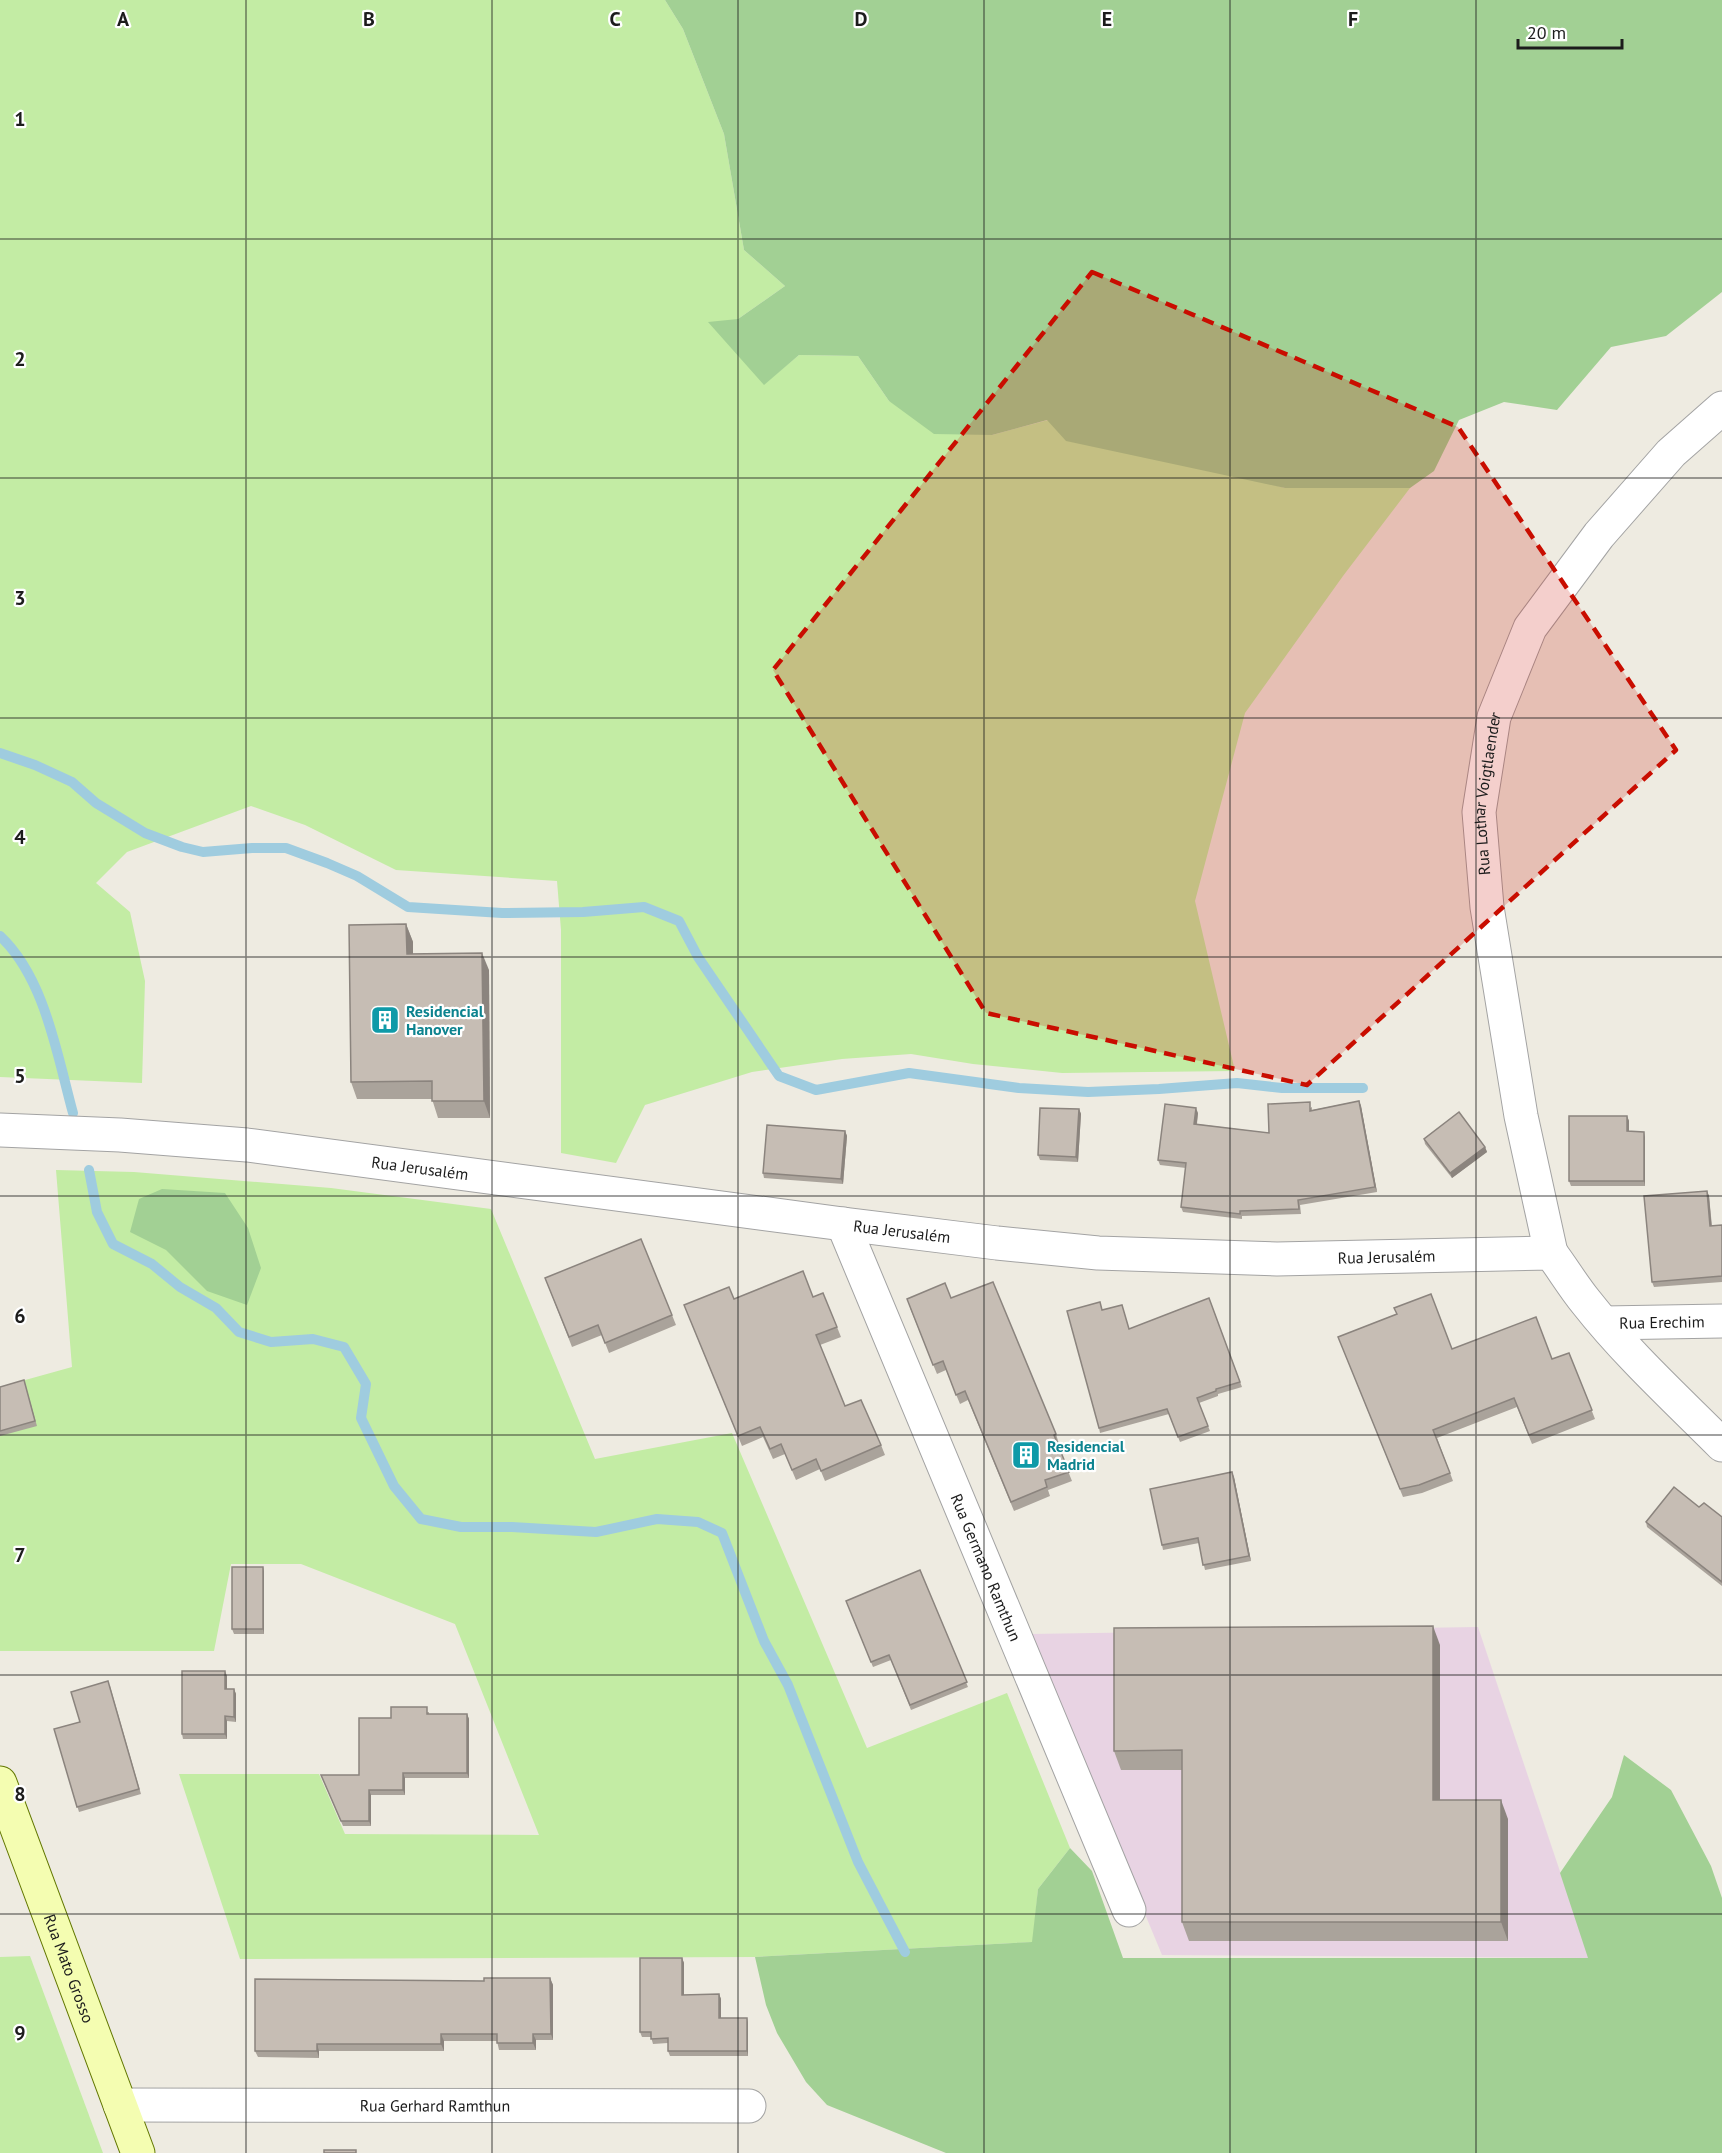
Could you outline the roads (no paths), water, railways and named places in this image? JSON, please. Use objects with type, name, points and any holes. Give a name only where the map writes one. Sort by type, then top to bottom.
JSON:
[{"type":"street","name":"Rua Lothar Voigtlaender","points":[[1551,1253],[1521,1116],[1488,907],[1479,812],[1494,717],[1530,628],[1599,535],[1671,453],[1722,408]]},
{"type":"street","name":"Rua Jerusalém","points":[[0,1130],[120,1135],[247,1145],[843,1224],[1098,1253],[1277,1258],[1551,1253]]},
{"type":"street","name":"Rua Germano Ramthun","points":[[843,1224],[1129,1910]]},
{"type":"street","points":[[1551,1253],[1585,1301],[1604,1323],[1722,1445]]},
{"type":"street","name":"Rua Erechim","points":[[1604,1323],[1722,1321]]},
{"type":"street","name":"Rua Mato Grosso","points":[[0,1783],[138,2153]]},
{"type":"street","name":"Rua Gerhard Ramthun","points":[[120,2105],[749,2106]]},
{"type":"waterway","points":[[0,753],[35,765],[72,782],[96,803],[145,833],[182,847],[203,852],[286,848],[357,876],[408,907],[502,913],[583,912],[644,907],[679,921],[698,957],[779,1076],[816,1090],[909,1073],[1019,1088],[1088,1092],[1237,1083],[1282,1088],[1363,1088]]},
{"type":"waterway","points":[[0,936],[15,953],[39,995],[55,1043],[73,1113]]},
{"type":"waterway","points":[[89,1170],[97,1212],[113,1244],[152,1264],[180,1287],[216,1308],[239,1332],[271,1342],[313,1339],[344,1347],[366,1384],[361,1418],[394,1486],[421,1519],[461,1527],[512,1527],[596,1532],[657,1519],[698,1522],[722,1533],[764,1641],[788,1685],[858,1862],[905,1952]]},
{"type":"place","name":"Residencial Hanover","points":[[385,1020]]},
{"type":"place","name":"Residencial Madrid","points":[[1026,1455]]}]
